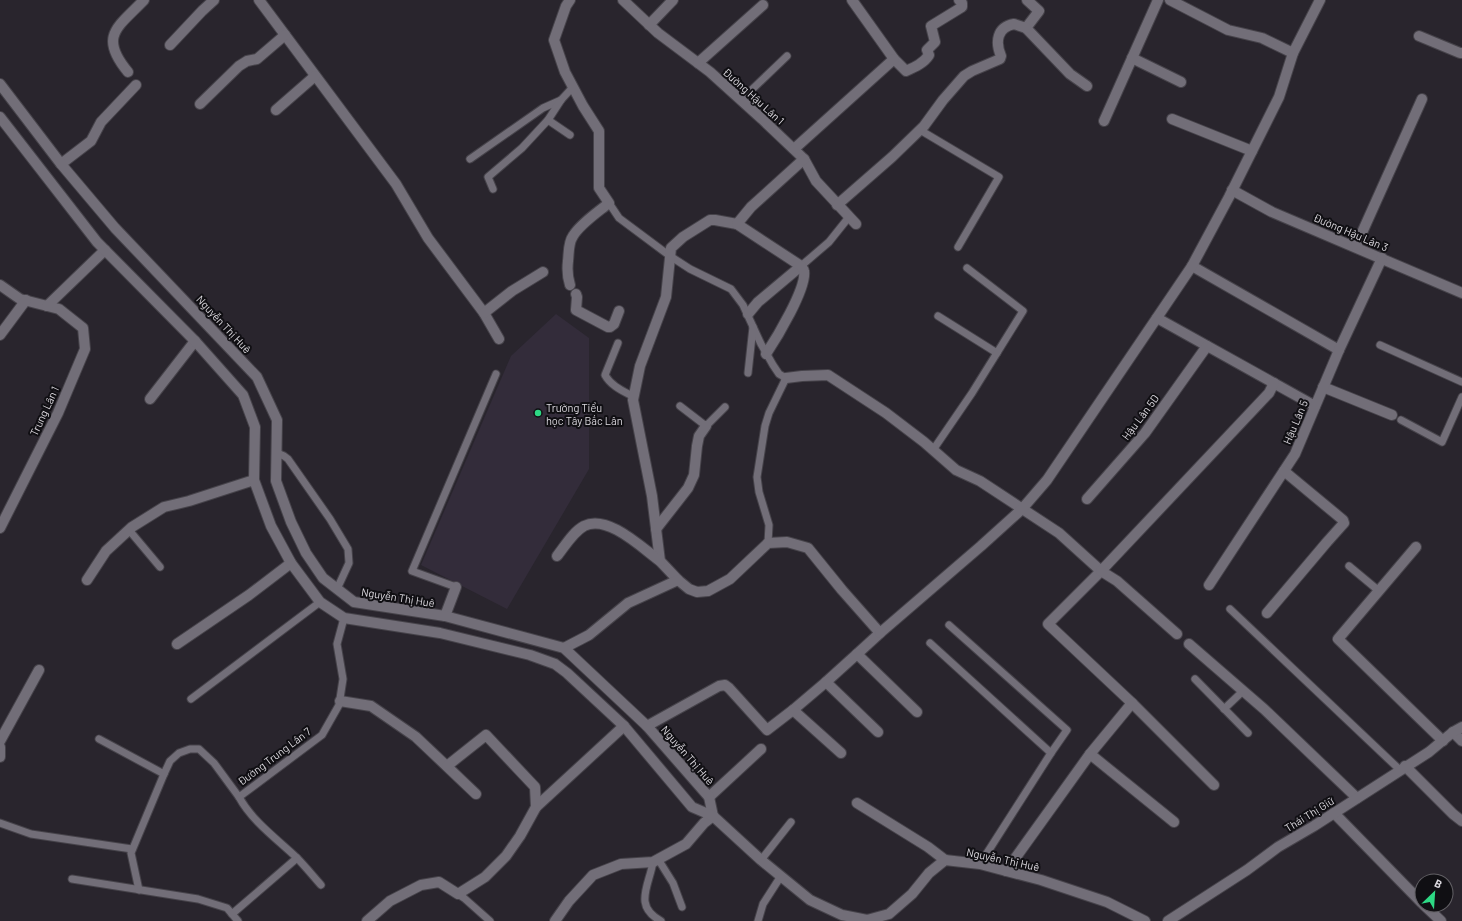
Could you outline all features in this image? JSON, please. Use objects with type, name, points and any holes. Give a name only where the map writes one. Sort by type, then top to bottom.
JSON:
[{"type":"street","points":[[128,72],[116,56],[112,39],[118,27],[144,0]]},
{"type":"street","points":[[170,45],[214,0]]},
{"type":"street","points":[[259,0],[396,184],[428,238],[484,313],[499,339]]},
{"type":"street","points":[[570,0],[566,6],[554,40],[565,72],[599,131],[599,188],[609,203],[572,237],[569,249],[567,271],[570,285]]},
{"type":"street","name":"Đường Hậu Lân 1","points":[[623,0],[658,33],[698,63],[741,100],[794,149],[804,159],[816,181],[852,220]]},
{"type":"street","points":[[649,25],[673,0]]},
{"type":"street","points":[[852,0],[894,59],[906,71],[921,64],[927,59],[929,55],[927,50],[935,42],[931,26],[962,7],[962,3],[959,0]]},
{"type":"street","points":[[1026,28],[1039,11],[1027,0]]},
{"type":"street","points":[[1104,121],[1158,0]]},
{"type":"street","points":[[1170,0],[1228,30],[1262,38],[1293,53]]},
{"type":"street","points":[[647,726],[719,686],[725,685],[767,730],[826,682],[1022,509],[1047,480],[1192,266],[1279,97],[1293,53],[1320,0]]},
{"type":"street","points":[[698,63],[766,2]]},
{"type":"street","points":[[838,205],[920,130],[964,76],[1000,58],[1001,56],[997,47],[998,38],[1006,27],[1014,24],[1026,28],[1070,74],[1087,86]]},
{"type":"street","points":[[200,104],[239,66],[247,61],[257,59],[285,35]]},
{"type":"street","points":[[1419,36],[1462,53]]},
{"type":"street","points":[[1132,58],[1181,82]]},
{"type":"street","points":[[794,149],[894,59]]},
{"type":"street","points":[[276,110],[316,76]]},
{"type":"street","name":"Nguyễn Thị Huê","points":[[0,84],[61,164],[115,228],[257,377],[278,420],[276,482],[290,522],[310,559],[323,578],[354,602],[445,616],[564,648],[647,726],[709,797],[713,816]]},
{"type":"street","points":[[61,164],[91,141],[101,122],[136,85]]},
{"type":"street","points":[[1356,246],[1422,99]]},
{"type":"street","points":[[0,117],[97,242],[195,341],[243,395],[255,427],[254,480],[271,526],[291,563],[320,602],[344,618],[440,633],[530,655],[555,664],[567,673],[624,726],[692,807],[713,816],[761,860],[810,900],[842,915],[867,920],[889,914],[912,894],[929,872],[946,860],[928,846],[857,803]]},
{"type":"street","points":[[1172,119],[1252,151]]},
{"type":"street","points":[[737,224],[751,207],[804,159]]},
{"type":"street","name":"Đường Hậu Lân 3","points":[[1232,190],[1272,212],[1356,246],[1462,293]]},
{"type":"street","points":[[660,561],[652,496],[633,400],[640,366],[666,297],[671,248],[674,244],[710,220],[737,224],[801,266],[804,272],[794,306],[766,354]]},
{"type":"street","points":[[0,285],[20,299],[47,306],[105,250]]},
{"type":"street","name":"Hậu Lân 5","points":[[1209,585],[1295,454],[1339,350],[1382,258]]},
{"type":"street","points":[[748,314],[758,302],[801,266]]},
{"type":"street","points":[[1192,266],[1339,350]]},
{"type":"street","points":[[484,313],[512,291],[543,272]]},
{"type":"street","points":[[576,294],[576,310],[608,327],[614,324],[619,311]]},
{"type":"street","points":[[0,335],[26,300]]},
{"type":"street","name":"Trung Lân 1","points":[[0,528],[58,413],[85,349],[83,328],[59,309],[47,306]]},
{"type":"street","points":[[1157,318],[1315,406]]},
{"type":"street","points":[[150,399],[195,341]]},
{"type":"street","name":"Hậu Lân 5D","points":[[1088,499],[1145,434],[1207,346]]},
{"type":"street","points":[[786,378],[828,375],[886,413],[934,450],[956,470],[980,481],[1059,533],[1101,571],[1117,580],[1177,634]]},
{"type":"street","points":[[1214,785],[1132,703],[1048,624],[1101,571],[1269,393],[1274,383]]},
{"type":"street","points":[[1323,387],[1396,417]]},
{"type":"street","points":[[656,529],[692,481],[699,436],[706,426]]},
{"type":"street","points":[[1267,613],[1344,523],[1343,520],[1284,471]]},
{"type":"street","points":[[87,580],[106,551],[128,530],[164,507],[189,501],[254,480]]},
{"type":"street","points":[[557,556],[576,533],[585,526],[605,524],[616,529],[660,561],[678,580],[688,588],[697,592],[708,591],[730,579],[768,543],[787,542],[808,548],[842,590],[880,633]]},
{"type":"street","points":[[1416,547],[1338,639],[1443,741]]},
{"type":"street","points":[[177,644],[291,563]]},
{"type":"street","points":[[564,648],[589,635],[628,602],[678,580]]},
{"type":"street","points":[[440,633],[456,587]]},
{"type":"street","points":[[1189,644],[1243,691],[1357,798]]},
{"type":"street","points":[[857,654],[917,712]]},
{"type":"street","points":[[0,741],[39,670]]},
{"type":"street","points":[[826,682],[878,732]]},
{"type":"street","points":[[340,701],[371,706],[416,737],[476,794]]},
{"type":"street","points":[[1006,871],[1090,754],[1132,703]]},
{"type":"street","points":[[793,710],[841,753]]},
{"type":"street","points":[[367,921],[390,901],[421,885],[439,882],[458,894],[485,877],[506,856],[520,836],[536,807],[624,726]]},
{"type":"street","points":[[1458,729],[1462,741]]},
{"type":"street","name":"Thái Thị Giữ","points":[[1168,921],[1247,870],[1278,847],[1429,752],[1458,729]]},
{"type":"street","points":[[447,766],[486,735],[535,788],[536,807]]},
{"type":"street","points":[[0,747],[0,757]]},
{"type":"street","points":[[709,797],[760,749]]},
{"type":"street","points":[[1090,754],[1174,822]]},
{"type":"street","points":[[1402,768],[1462,821]]},
{"type":"street","points":[[1334,813],[1414,895]]},
{"type":"street","points":[[555,921],[569,902],[593,875],[620,864],[656,860],[686,844],[704,823],[713,816]]},
{"type":"street","name":"Nguyễn Thị Huê","points":[[946,860],[980,864],[1041,880],[1107,902],[1145,921]]},
{"type":"street","points":[[1432,913],[1441,921]]},
{"type":"lane","points":[[741,100],[787,56]]},
{"type":"lane","points":[[493,189],[488,177],[522,148],[548,120],[561,100],[573,87]]},
{"type":"lane","points":[[470,159],[543,108],[561,100]]},
{"type":"lane","points":[[548,120],[570,135]]},
{"type":"lane","points":[[920,130],[999,177],[958,247]]},
{"type":"lane","points":[[609,203],[619,218],[670,256],[690,269],[731,289],[748,314],[766,354],[779,374],[786,378],[769,413],[765,426],[757,477],[759,492],[769,525],[768,543]]},
{"type":"lane","points":[[801,266],[852,220]]},
{"type":"lane","points":[[934,450],[1023,311],[967,268]]},
{"type":"lane","points":[[938,316],[997,353]]},
{"type":"lane","points":[[748,373],[753,327]]},
{"type":"lane","points":[[618,343],[605,375],[607,380],[634,397]]},
{"type":"lane","points":[[1380,345],[1462,382]]},
{"type":"lane","points":[[456,587],[412,571],[496,374]]},
{"type":"lane","points":[[1396,417],[1442,442],[1462,397]]},
{"type":"lane","points":[[680,406],[706,426],[725,407]]},
{"type":"lane","points":[[277,453],[284,456],[288,460],[330,519],[348,549],[349,563],[337,589]]},
{"type":"lane","points":[[128,530],[160,567]]},
{"type":"lane","points":[[1349,566],[1379,591]]},
{"type":"lane","points":[[191,699],[320,602]]},
{"type":"lane","points":[[1230,609],[1402,768]]},
{"type":"lane","name":"Đường Trung Lân 7","points":[[321,885],[297,858],[268,832],[243,805],[239,797],[322,735],[340,701],[343,679],[337,644],[344,618]]},
{"type":"lane","points":[[949,625],[1068,730],[1051,753],[980,864]]},
{"type":"lane","points":[[930,643],[1051,753]]},
{"type":"lane","points":[[1195,679],[1248,733]]},
{"type":"lane","points":[[1224,709],[1243,691]]},
{"type":"lane","points":[[99,739],[164,774]]},
{"type":"lane","points":[[139,890],[131,853],[170,761],[179,753],[190,749],[200,749],[214,763],[239,797]]},
{"type":"lane","points":[[761,860],[791,822]]},
{"type":"lane","points":[[0,823],[31,834],[132,850]]},
{"type":"lane","points":[[232,914],[297,858]]},
{"type":"lane","points":[[656,860],[673,883],[682,908]]},
{"type":"lane","points":[[656,860],[644,896],[644,904],[649,913],[660,921]]},
{"type":"lane","points":[[758,921],[763,904],[782,876]]},
{"type":"lane","points":[[72,879],[198,899],[227,908],[238,921]]},
{"type":"lane","points":[[458,894],[490,921]]},
{"type":"shaded area","name":"Trường Tiểu học Tây Bắc Lân","points":[[556,314],[589,338],[589,469],[507,609],[421,565],[511,356]]},
{"type":"place","name":"Trường Tiểu học Tây Bắc Lân","points":[[538,413]]}]
